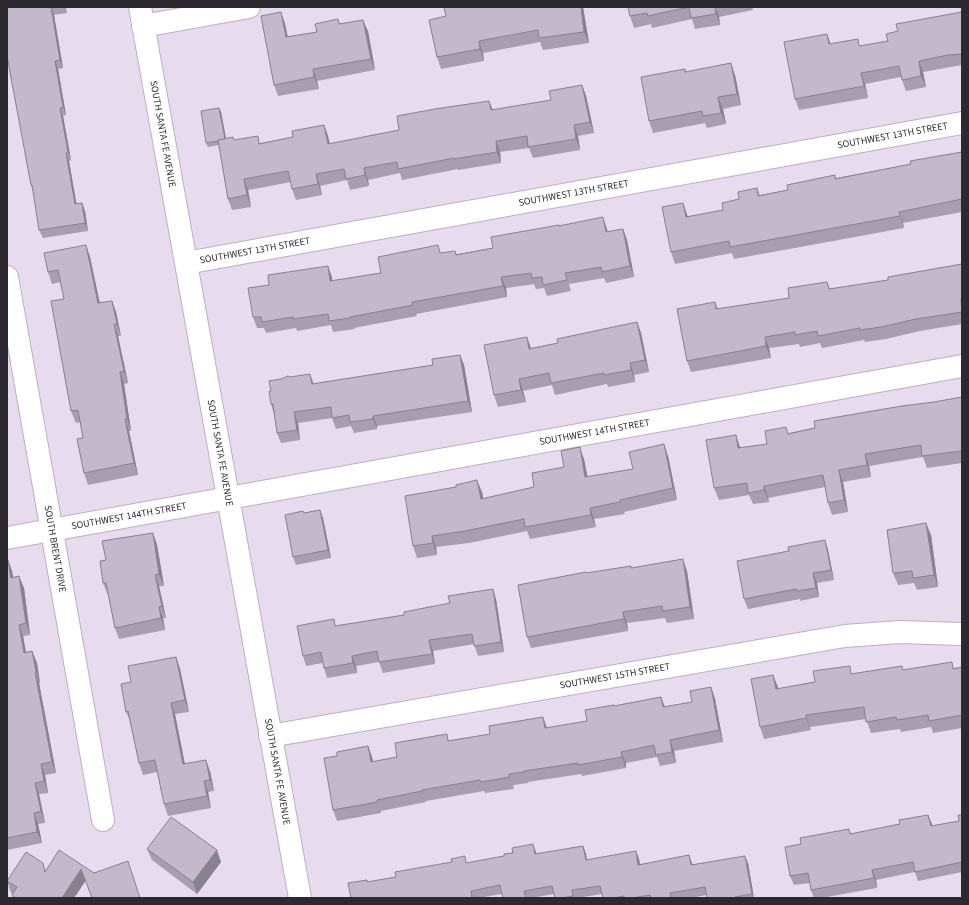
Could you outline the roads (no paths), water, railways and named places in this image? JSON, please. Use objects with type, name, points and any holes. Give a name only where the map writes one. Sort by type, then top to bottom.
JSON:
[{"type":"street","points":[[142,16],[249,7]]},
{"type":"street","name":"SOUTH SANTA FE AVENUE","points":[[142,16],[300,898]]},
{"type":"street","name":"SOUTHWEST 13TH STREET","points":[[186,263],[962,123]]},
{"type":"street","name":"SOUTH BRENT DRIVE","points":[[7,277],[103,820]]},
{"type":"street","name":"SOUTHWEST 14TH STREET","points":[[228,498],[962,366]]},
{"type":"street","name":"SOUTHWEST 144TH STREET","points":[[7,538],[228,498]]},
{"type":"street","name":"SOUTHWEST 15TH STREET","points":[[270,736],[845,636],[900,632],[962,634]]}]
